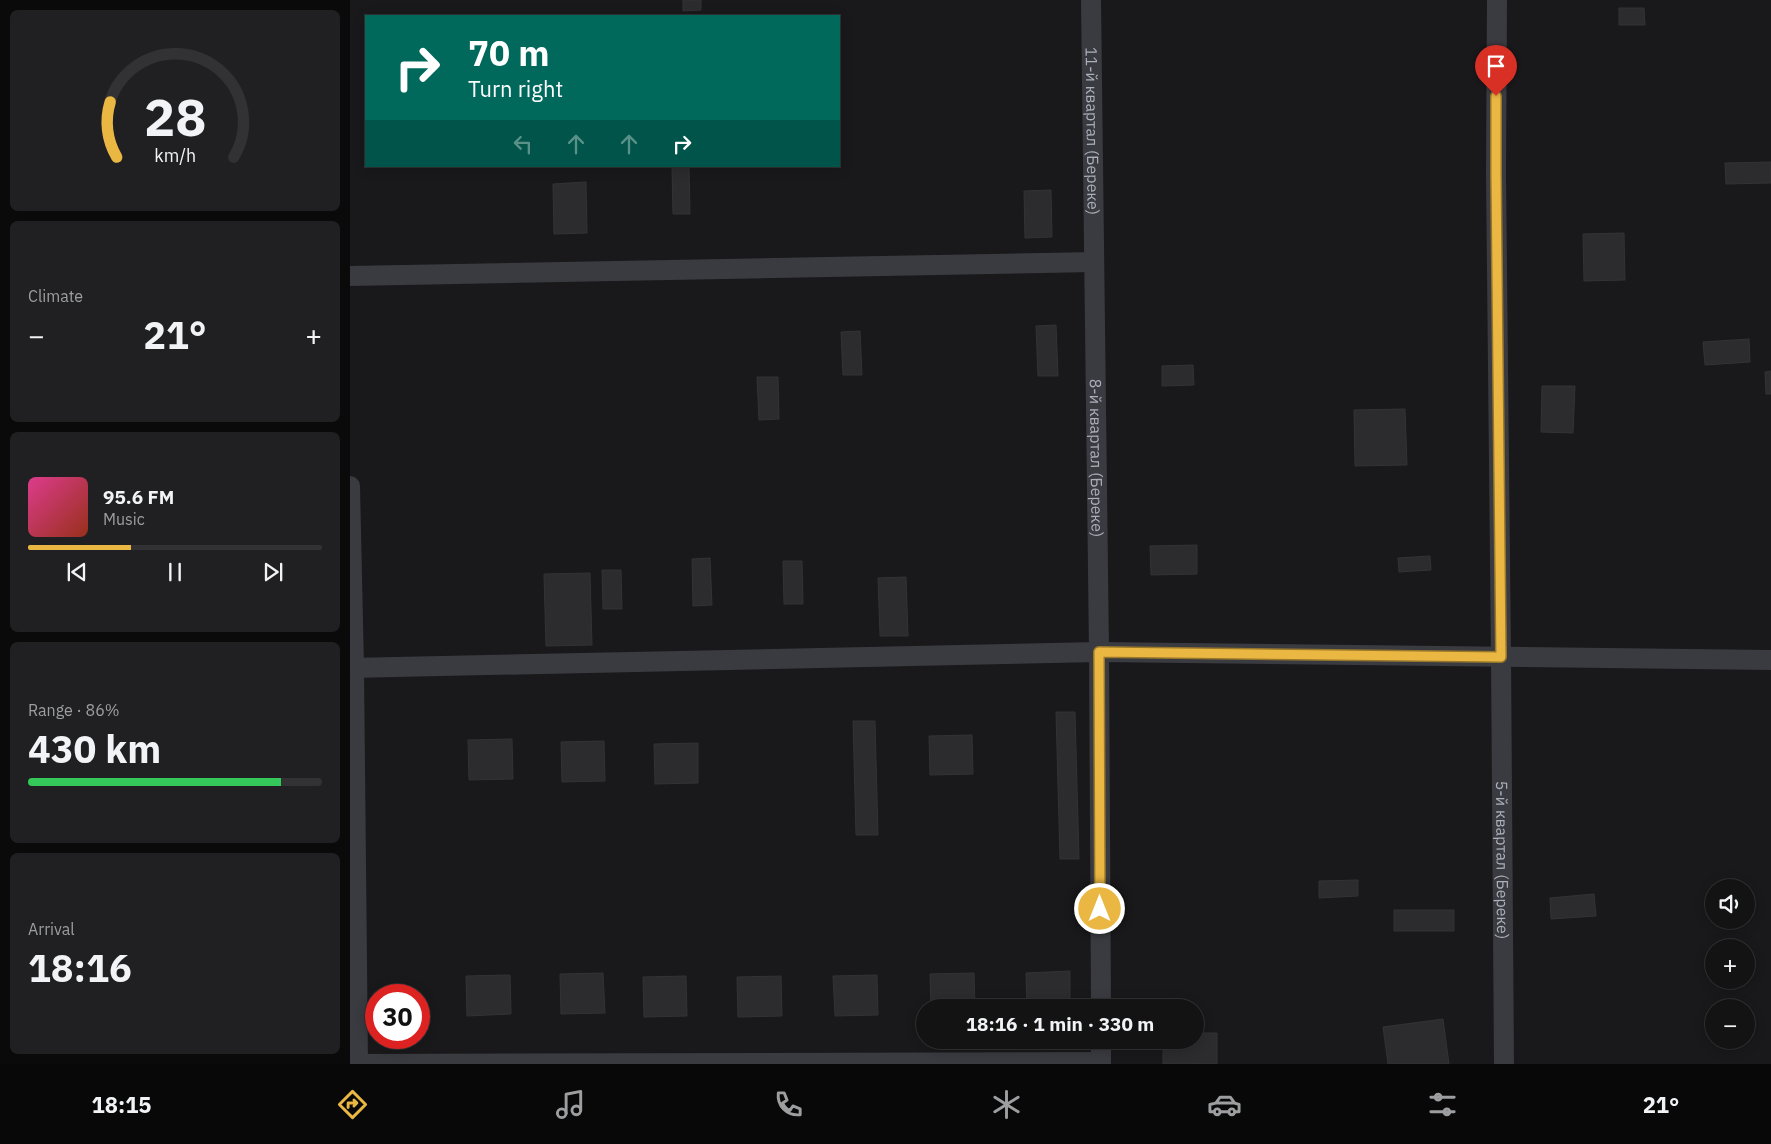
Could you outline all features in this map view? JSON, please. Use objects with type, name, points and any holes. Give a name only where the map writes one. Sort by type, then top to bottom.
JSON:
[{"type":"street","name":"11-й квартал (Береке)","points":[[1091,0],[1094,262]]},
{"type":"street","name":"5-й квартал (Береке)","points":[[1497,0],[1496,174],[1504,1064]]},
{"type":"street","points":[[350,276],[1094,262]]},
{"type":"street","name":"8-й квартал (Береке)","points":[[1094,262],[1101,999]]},
{"type":"street","points":[[350,486],[358,1064],[1101,1063],[1101,1049]]},
{"type":"street","points":[[352,668],[1099,652],[1771,660]]},
{"type":"building","points":[[683,0],[701,0],[701,10],[683,11]]},
{"type":"building","points":[[1619,8],[1644,8],[1645,25],[1619,25]]},
{"type":"building","points":[[1771,162],[1771,183],[1726,184],[1725,163]]},
{"type":"building","points":[[672,167],[689,167],[690,214],[673,214]]},
{"type":"building","points":[[586,182],[587,233],[554,234],[553,184]]},
{"type":"building","points":[[1051,190],[1052,237],[1025,238],[1024,191]]},
{"type":"building","points":[[1624,233],[1625,280],[1584,281],[1583,234]]},
{"type":"building","points":[[1056,325],[1058,376],[1038,376],[1036,326]]},
{"type":"building","points":[[860,331],[862,375],[843,375],[841,332]]},
{"type":"building","points":[[1749,339],[1750,362],[1705,365],[1703,342]]},
{"type":"building","points":[[1193,365],[1194,385],[1162,386],[1162,366]]},
{"type":"building","points":[[1771,371],[1771,394],[1766,394],[1765,372]]},
{"type":"building","points":[[757,377],[778,377],[779,419],[759,420]]},
{"type":"building","points":[[1542,386],[1575,386],[1573,433],[1541,432]]},
{"type":"building","points":[[1405,409],[1407,465],[1355,466],[1354,410]]},
{"type":"building","points":[[1197,545],[1197,574],[1151,575],[1150,546]]},
{"type":"building","points":[[1430,556],[1431,570],[1399,572],[1398,558]]},
{"type":"building","points":[[710,558],[712,605],[693,606],[692,559]]},
{"type":"building","points":[[783,561],[802,561],[803,604],[784,604]]},
{"type":"building","points":[[602,570],[621,570],[622,609],[603,609]]},
{"type":"building","points":[[590,573],[592,645],[546,646],[544,574]]},
{"type":"building","points":[[906,577],[908,636],[880,636],[878,578]]},
{"type":"building","points":[[1056,712],[1075,712],[1079,859],[1060,859]]},
{"type":"building","points":[[853,721],[875,721],[878,835],[856,835]]},
{"type":"building","points":[[972,735],[973,774],[930,775],[929,736]]},
{"type":"building","points":[[512,739],[513,779],[469,780],[468,740]]},
{"type":"building","points":[[604,741],[605,781],[562,782],[561,742]]},
{"type":"building","points":[[698,743],[698,783],[655,784],[654,744]]},
{"type":"building","points":[[1358,880],[1358,896],[1319,898],[1319,881]]},
{"type":"building","points":[[1594,894],[1596,916],[1551,919],[1550,898]]},
{"type":"building","points":[[1394,910],[1454,910],[1454,931],[1394,931]]},
{"type":"building","points":[[1070,971],[1070,999],[1027,999],[1026,973]]},
{"type":"building","points":[[603,973],[605,1013],[561,1014],[560,974]]},
{"type":"building","points":[[974,973],[975,999],[931,999],[930,974]]},
{"type":"building","points":[[510,975],[511,1014],[467,1016],[466,976]]},
{"type":"building","points":[[877,975],[878,1015],[835,1016],[833,976]]},
{"type":"building","points":[[686,976],[687,1016],[644,1017],[643,977]]},
{"type":"building","points":[[781,976],[782,1016],[738,1017],[737,977]]},
{"type":"building","points":[[1443,1019],[1449,1064],[1388,1064],[1383,1027]]},
{"type":"building","points":[[1204,1033],[1217,1033],[1217,1064],[1163,1064],[1163,1049],[1204,1049]]},
{"type":"route","points":[[1100,909],[1099,652],[1501,657],[1496,96]]}]
